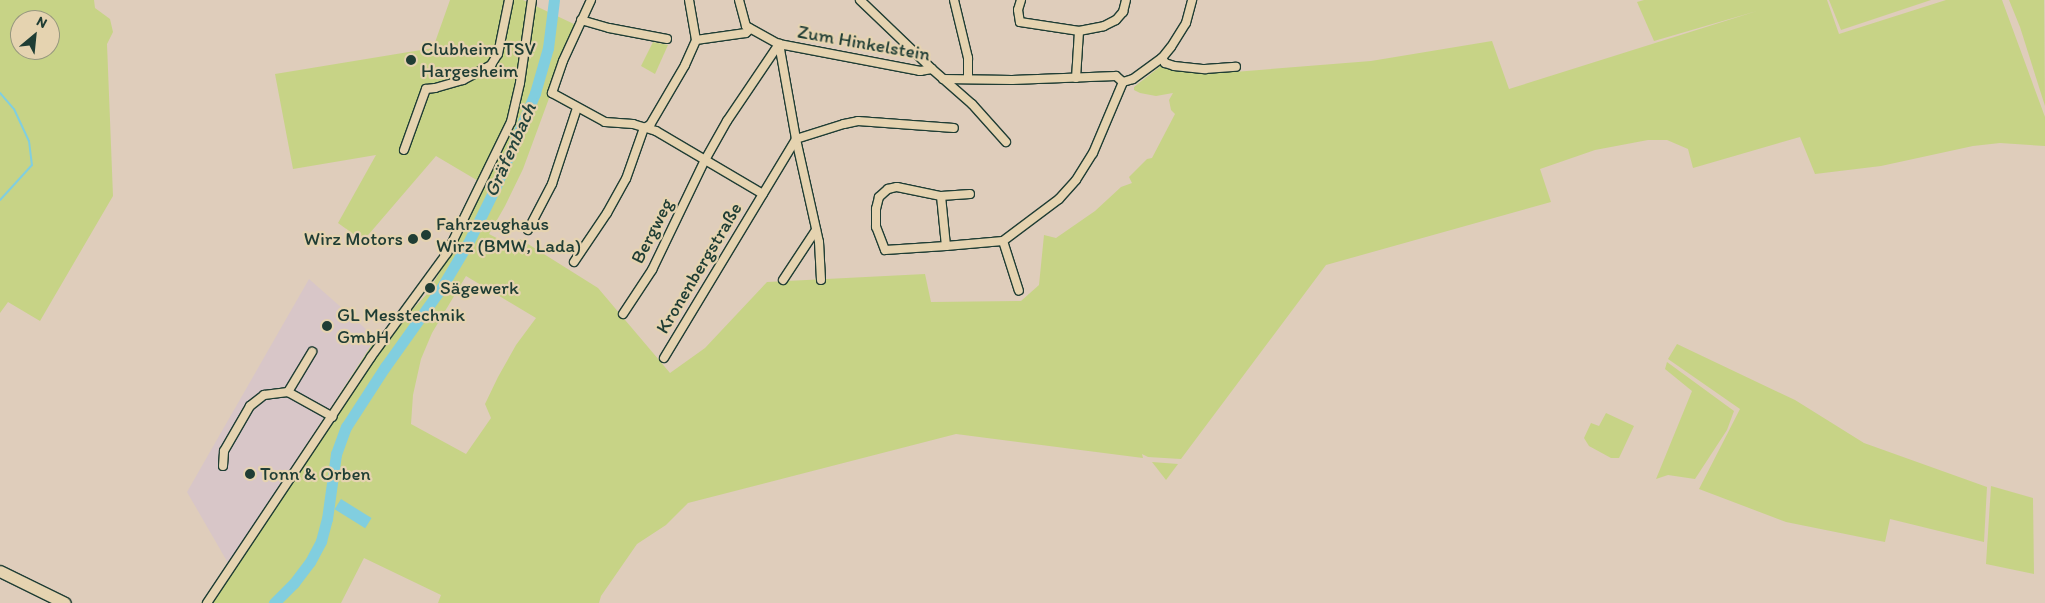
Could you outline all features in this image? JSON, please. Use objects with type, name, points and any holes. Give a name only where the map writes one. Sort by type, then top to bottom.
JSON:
[{"type":"highway","points":[[0,572],[66,603]]},
{"type":"highway","points":[[0,580],[48,603]]},
{"type":"street","points":[[404,150],[426,89],[463,80],[491,65],[498,54],[509,0]]},
{"type":"street","points":[[207,603],[371,357],[440,266],[510,122],[517,96],[532,0]]},
{"type":"street","points":[[591,0],[552,93],[605,122],[633,124],[656,132],[705,160]]},
{"type":"street","points":[[574,262],[607,213],[626,179],[644,128],[650,125],[685,65],[696,40],[689,0]]},
{"type":"street","points":[[696,40],[746,33],[750,29],[744,22],[739,0]]},
{"type":"street","points":[[860,0],[932,69]]},
{"type":"street","points":[[954,0],[968,58],[968,79]]},
{"type":"street","points":[[1021,0],[1018,10],[1020,22],[1079,31],[1104,26],[1116,20],[1123,12],[1126,0]]},
{"type":"street","points":[[1123,82],[1133,79],[1162,58],[1186,23],[1192,0]]},
{"type":"street","points":[[581,20],[668,39]]},
{"type":"street","name":"Zum Hinkelstein","points":[[750,29],[779,44],[920,71],[932,69],[972,104],[1006,142]]},
{"type":"street","points":[[1076,78],[1079,31]]},
{"type":"street","points":[[779,44],[796,139],[816,230],[821,280]]},
{"type":"street","name":"Bergweg","points":[[623,314],[660,254],[705,160],[736,106],[779,44]]},
{"type":"street","points":[[1162,58],[1165,63],[1174,66],[1236,67]]},
{"type":"street","points":[[943,78],[1076,78],[1116,76],[1123,82]]},
{"type":"street","points":[[970,194],[941,196],[898,186],[888,189],[880,197],[876,209],[876,227],[885,250],[1003,241],[1059,198],[1076,180],[1093,153],[1123,82]]},
{"type":"street","points":[[528,230],[552,184],[577,108]]},
{"type":"street","points":[[796,139],[858,121],[954,128]]},
{"type":"street","name":"Kronenbergstraße","points":[[664,358],[796,139]]},
{"type":"street","name":"Kronenbergstraße","points":[[705,160],[763,194]]},
{"type":"street","points":[[941,196],[946,246]]},
{"type":"street","points":[[783,280],[816,230]]},
{"type":"street","points":[[1003,241],[1018,291]]},
{"type":"street","points":[[288,392],[312,352]]},
{"type":"street","points":[[223,466],[224,451],[250,406],[264,395],[288,392],[332,417]]},
{"type":"shaded area","points":[[309,279],[376,338],[228,563],[187,492]]},
{"type":"green space","points":[[0,0],[94,0],[95,8],[110,19],[113,32],[107,44],[113,196],[40,321],[8,302],[0,313]]},
{"type":"green space","points":[[450,0],[523,0],[576,25],[523,169],[489,234],[514,247],[520,239],[598,288],[670,373],[705,348],[767,282],[925,274],[931,302],[1021,301],[1039,285],[1044,235],[1056,238],[1095,211],[1121,187],[1132,183],[1129,177],[1147,159],[1152,158],[1175,114],[1171,110],[1169,100],[1173,93],[1156,96],[1140,93],[1134,90],[1134,87],[1162,65],[1234,72],[1371,61],[1492,41],[1509,89],[1757,11],[1654,41],[1637,2],[1644,0],[1827,0],[1839,34],[1946,0],[2002,0],[2045,117],[2045,146],[2000,143],[1973,146],[1881,166],[1815,174],[1800,137],[1693,168],[1688,149],[1667,140],[1648,140],[1595,150],[1540,169],[1551,202],[1326,265],[1181,459],[1148,457],[1142,454],[1143,458],[956,434],[688,503],[666,525],[637,544],[601,596],[599,603],[438,603],[441,595],[364,558],[341,603],[201,603],[292,469],[376,338],[386,345],[410,312],[427,294],[458,241],[485,185],[436,156],[363,241],[338,223],[376,155],[293,169],[275,74],[433,48]],"holes":[[[466,276],[536,318],[516,345],[498,377],[485,404],[491,418],[466,454],[411,424],[413,395],[421,359],[432,333]]]},
{"type":"green space","points":[[1829,0],[1931,0],[1841,30]]},
{"type":"green space","points":[[2009,0],[2044,0],[2045,106],[2020,27]]},
{"type":"green space","points":[[653,42],[668,45],[655,74],[641,66]]},
{"type":"green space","points":[[1677,344],[1795,400],[1864,443],[1987,487],[1984,542],[1890,519],[1885,542],[1786,522],[1699,489],[1740,409],[1668,359]]},
{"type":"green space","points":[[1667,362],[1734,411],[1727,430],[1695,479],[1668,475],[1656,479],[1692,391],[1665,369]]},
{"type":"green space","points":[[1606,413],[1634,426],[1619,458],[1611,458],[1589,446],[1584,438],[1591,423],[1599,426]]},
{"type":"green space","points":[[1152,462],[1178,464],[1166,480]]},
{"type":"green space","points":[[1991,486],[2033,498],[2034,574],[1986,564]]},
{"type":"water","points":[[341,499],[372,518],[365,528],[335,509]]},
{"type":"waterway","name":"Gräfenbach","points":[[274,603],[294,583],[310,562],[321,541],[327,519],[336,454],[346,427],[385,367],[440,290],[468,243],[496,186],[535,93],[548,48],[554,0]]},
{"type":"waterway","points":[[0,93],[14,109],[29,141],[32,165],[0,200]]},
{"type":"place","name":"Clubheim TSV Hargesheim","points":[[411,60]]},
{"type":"place","name":"Fahrzeughaus Wirz (BMW, Lada)","points":[[426,235]]},
{"type":"place","name":"Wirz Motors","points":[[413,239]]},
{"type":"place","name":"Sägewerk","points":[[430,288]]},
{"type":"place","name":"GL Messtechnik GmbH","points":[[327,326]]},
{"type":"place","name":"Tonn & Orben","points":[[250,474]]}]
